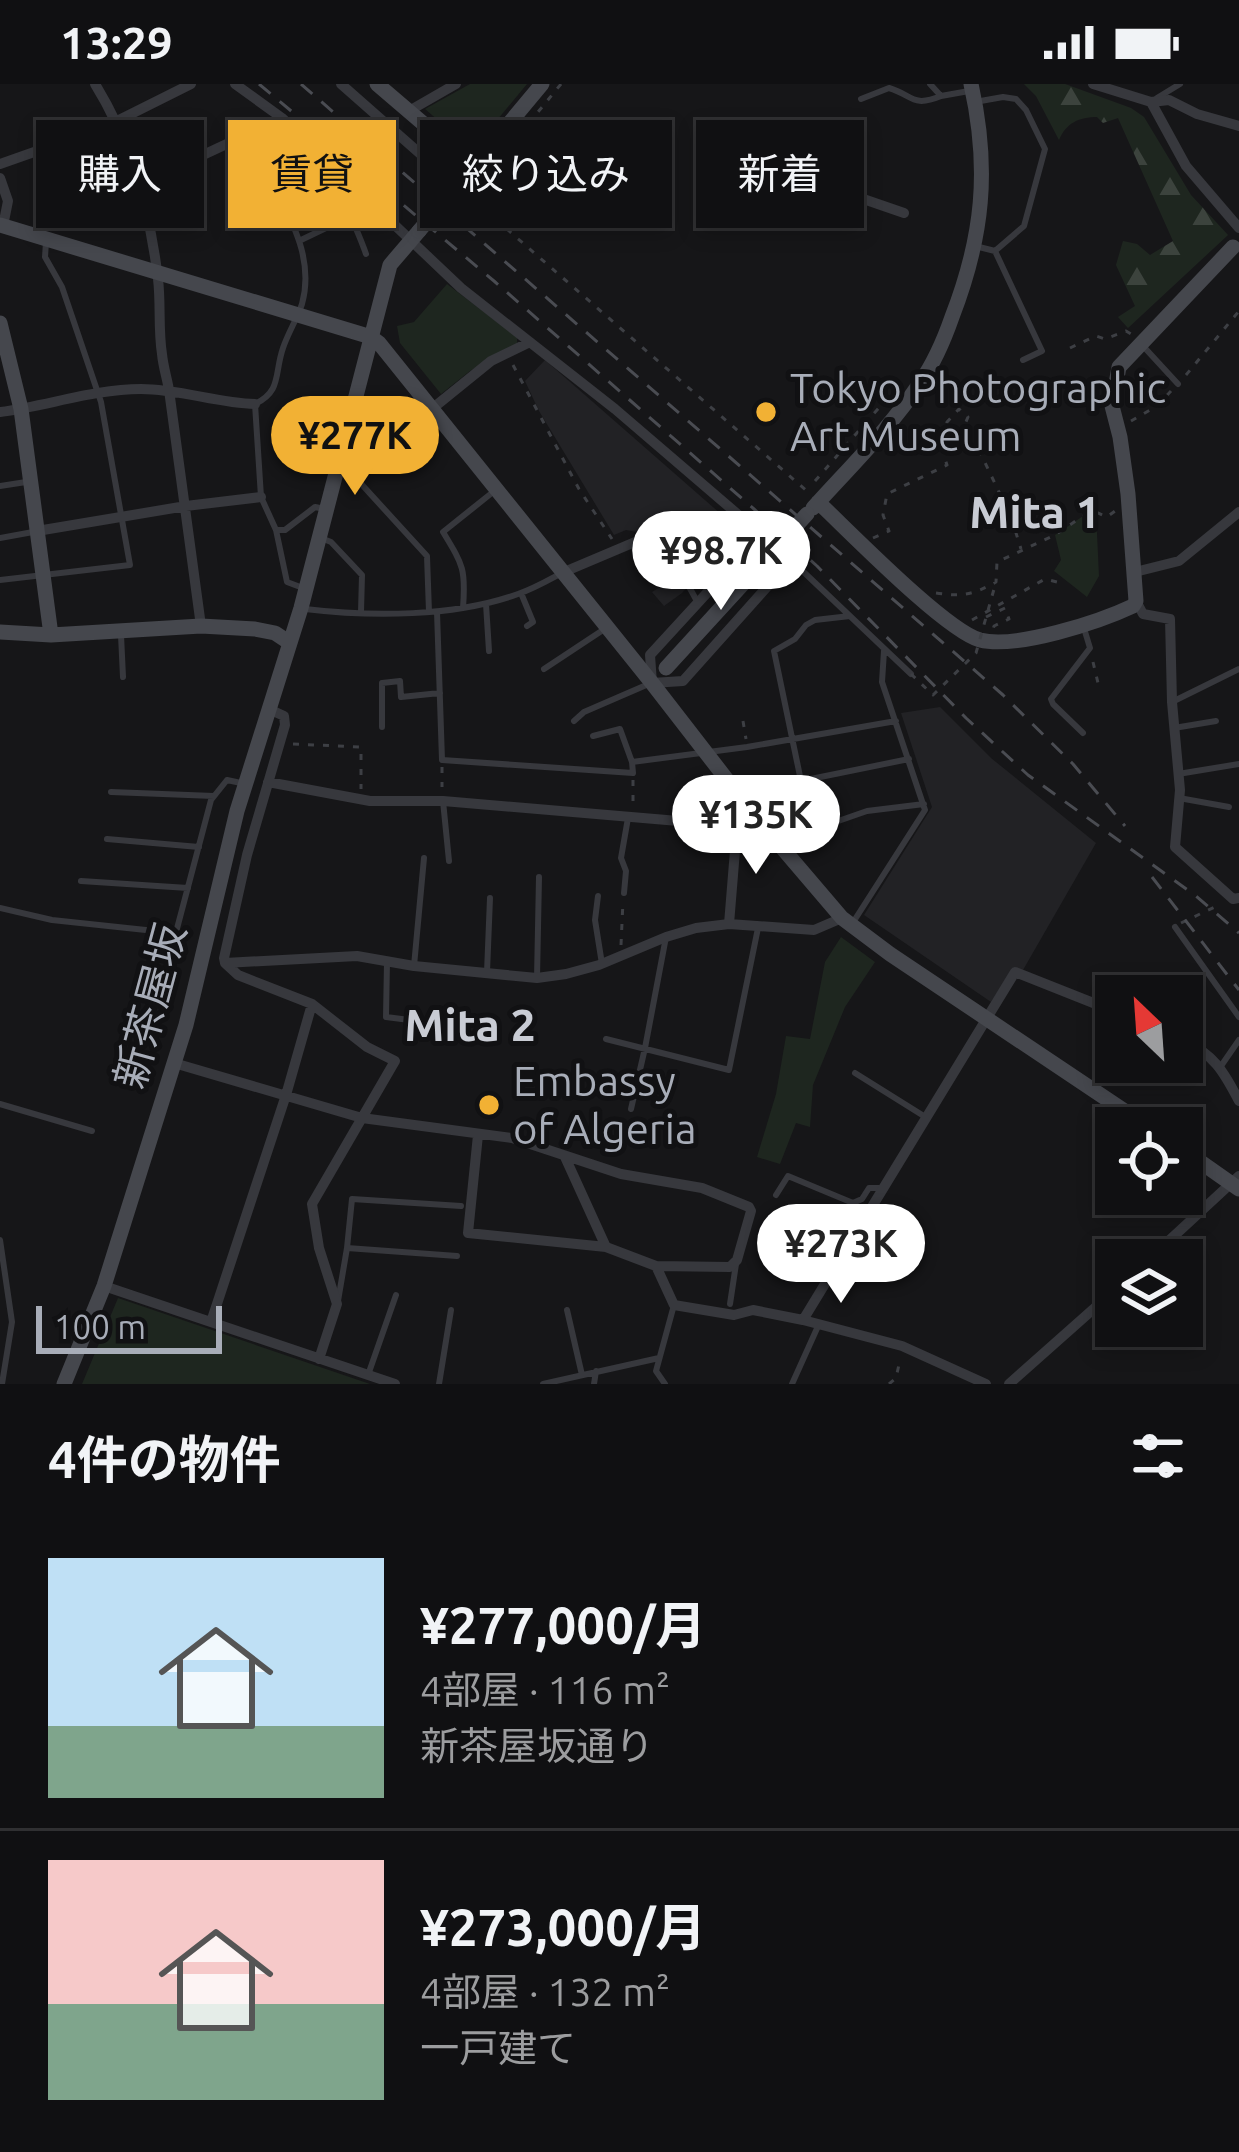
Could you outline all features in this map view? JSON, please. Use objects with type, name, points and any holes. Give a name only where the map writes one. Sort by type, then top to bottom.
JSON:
[{"type":"street","points":[[95,84],[116,120]]},
{"type":"street","points":[[121,120],[191,84]]},
{"type":"street","points":[[204,155],[282,118],[236,84]]},
{"type":"street","points":[[341,84],[420,154]]},
{"type":"street","points":[[377,84],[420,120]]},
{"type":"street","points":[[409,111],[456,84]]},
{"type":"street","name":"新茶屋坂","points":[[513,120],[542,84]]},
{"type":"street","points":[[1094,84],[1151,102],[1168,100],[1239,126]]},
{"type":"street","points":[[652,683],[813,508],[922,380],[944,340],[976,247],[983,199],[973,92]]},
{"type":"street","points":[[1151,102],[1186,166],[1239,228]]},
{"type":"street","points":[[0,164],[36,151]]},
{"type":"street","points":[[0,178],[8,201],[1,227],[371,338],[392,356],[755,817],[846,922],[1119,1107]]},
{"type":"street","points":[[864,199],[904,213]]},
{"type":"street","points":[[396,220],[460,288],[615,410],[791,560],[682,681],[652,683]]},
{"type":"street","points":[[150,228],[158,274],[162,354],[201,626]]},
{"type":"street","name":"新茶屋坂","points":[[64,1384],[104,1286],[174,1063],[245,784],[301,608],[390,265],[421,228]]},
{"type":"street","points":[[1235,901],[1175,847],[1179,798],[1170,620],[1143,614],[1136,601],[1125,469],[1112,406],[1119,367],[1135,341],[1237,247]]},
{"type":"street","points":[[0,323],[21,409],[51,635]]},
{"type":"street","points":[[433,408],[478,371],[530,341]]},
{"type":"street","points":[[0,412],[138,389],[255,404]]},
{"type":"street","points":[[337,470],[354,476]]},
{"type":"street","points":[[37,531],[261,497]]},
{"type":"street","points":[[813,508],[966,634],[1007,642],[1083,625],[1128,609],[1136,601]]},
{"type":"street","points":[[1135,572],[1180,561],[1239,512]]},
{"type":"street","points":[[652,683],[650,655],[762,533]]},
{"type":"street","points":[[564,572],[635,542]]},
{"type":"street","points":[[0,632],[51,635],[201,626],[255,628],[275,633],[290,644]]},
{"type":"street","points":[[271,710],[284,716],[285,725],[247,855],[225,963],[238,976],[312,1004],[367,1047],[395,1061],[313,1204],[319,1248],[338,1304],[319,1358]]},
{"type":"street","points":[[268,782],[361,799],[443,801],[631,819],[736,826],[755,817]]},
{"type":"street","points":[[729,924],[736,826]]},
{"type":"street","points":[[225,963],[357,956],[537,978],[602,964],[696,928],[729,924],[814,930],[846,922]]},
{"type":"street","points":[[803,1320],[1016,973],[1095,1004]]},
{"type":"street","points":[[211,1322],[312,1004]]},
{"type":"street","points":[[1203,1050],[1221,1066],[1239,1101]]},
{"type":"street","points":[[174,1063],[362,1118],[512,1138],[622,1174],[702,1188],[751,1211],[737,1260],[730,1267],[656,1266],[606,1247],[469,1233],[478,1135]]},
{"type":"street","points":[[565,1157],[606,1247]]},
{"type":"street","points":[[1172,1239],[1237,1182],[1203,1162]]},
{"type":"street","points":[[656,1266],[674,1305],[734,1315],[753,1310],[819,1324],[902,1346],[986,1384]]},
{"type":"street","points":[[104,1286],[395,1384]]},
{"type":"street","points":[[1009,1384],[1095,1308]]},
{"type":"lane","points":[[930,84],[941,95]]},
{"type":"lane","points":[[1151,102],[1180,84]]},
{"type":"lane","points":[[861,99],[889,88],[909,100],[924,101],[973,92],[1016,99],[1026,110],[1045,149],[1024,226],[995,251]]},
{"type":"lane","points":[[295,228],[307,278],[281,351],[274,389],[269,398],[255,404],[261,497],[276,530],[287,582],[306,590]]},
{"type":"lane","points":[[301,240],[326,228]]},
{"type":"lane","points":[[357,228],[366,254]]},
{"type":"lane","points":[[0,580],[130,566],[98,393],[62,287],[45,257],[46,239]]},
{"type":"lane","points":[[976,247],[995,251]]},
{"type":"lane","points":[[995,251],[1042,351],[1023,360]]},
{"type":"lane","points":[[1135,341],[1178,384]]},
{"type":"lane","points":[[433,408],[354,476],[427,556],[442,760],[633,772],[620,729],[593,736]]},
{"type":"lane","points":[[0,486],[31,482]]},
{"type":"lane","points":[[463,608],[465,575],[443,532],[497,489]]},
{"type":"lane","points":[[276,530],[285,530],[315,507],[326,509]]},
{"type":"lane","points":[[698,603],[682,574],[690,566],[707,570],[725,550],[721,531],[737,514]]},
{"type":"lane","points":[[0,538],[37,531]]},
{"type":"lane","points":[[320,538],[331,542],[362,575],[361,612]]},
{"type":"lane","points":[[791,560],[911,674]]},
{"type":"lane","points":[[301,608],[433,612],[463,608],[521,593],[564,572]]},
{"type":"lane","points":[[521,593],[533,622],[527,626]]},
{"type":"lane","points":[[485,604],[489,651]]},
{"type":"lane","points":[[802,781],[774,651],[815,620],[850,616]]},
{"type":"lane","points":[[1083,625],[1090,648],[1052,699],[1083,733]]},
{"type":"lane","points":[[544,669],[607,627]]},
{"type":"lane","points":[[121,631],[123,677]]},
{"type":"lane","points":[[846,922],[925,810],[882,682],[884,650]]},
{"type":"lane","points":[[1172,702],[1239,669]]},
{"type":"lane","points":[[382,727],[382,683],[400,681],[401,697],[440,693]]},
{"type":"lane","points":[[574,721],[584,712],[652,683]]},
{"type":"lane","points":[[1174,728],[1216,721]]},
{"type":"lane","points":[[632,762],[896,722]]},
{"type":"lane","points":[[738,794],[909,759]]},
{"type":"lane","points":[[1178,774],[1239,764]]},
{"type":"lane","points":[[170,956],[214,796],[227,780],[245,784]]},
{"type":"lane","points":[[111,792],[214,796]]},
{"type":"lane","points":[[1179,798],[1229,807]]},
{"type":"lane","points":[[443,801],[449,860]]},
{"type":"lane","points":[[773,838],[867,811],[925,804]]},
{"type":"lane","points":[[624,893],[626,871],[621,858],[631,819]]},
{"type":"lane","points":[[107,839],[199,847]]},
{"type":"lane","points":[[414,966],[424,858]]},
{"type":"lane","points":[[537,978],[539,877]]},
{"type":"lane","points":[[81,881],[188,888]]},
{"type":"lane","points":[[598,896],[595,920],[602,964]]},
{"type":"lane","points":[[488,972],[490,898]]},
{"type":"lane","points":[[0,908],[52,920],[176,933]]},
{"type":"lane","points":[[1175,927],[1239,1017]]},
{"type":"lane","points":[[606,1039],[730,1070],[758,928]]},
{"type":"lane","points":[[631,1109],[666,937]]},
{"type":"lane","points":[[387,962],[386,1017],[433,1023]]},
{"type":"lane","points":[[1221,1066],[1239,1040]]},
{"type":"lane","points":[[855,1073],[926,1118]]},
{"type":"lane","points":[[0,1104],[92,1132]]},
{"type":"lane","points":[[776,1195],[788,1176],[853,1203],[869,1188],[884,1188]]},
{"type":"lane","points":[[338,1304],[352,1199],[460,1206]]},
{"type":"lane","points":[[0,1240],[12,1322],[2,1384]]},
{"type":"lane","points":[[347,1248],[457,1256]]},
{"type":"lane","points":[[730,1304],[737,1260]]},
{"type":"lane","points":[[368,1375],[396,1295]]},
{"type":"lane","points":[[665,1384],[656,1371],[674,1305]]},
{"type":"lane","points":[[440,1384],[451,1310]]},
{"type":"lane","points":[[567,1310],[582,1375]]},
{"type":"lane","points":[[792,1384],[819,1324]]},
{"type":"lane","points":[[542,1384],[659,1358]]},
{"type":"lane","points":[[594,1384],[596,1371]]},
{"type":"path","points":[[561,84],[469,196],[813,508]]},
{"type":"path","points":[[1124,424],[1157,406],[1239,311]]},
{"type":"path","points":[[1070,348],[1096,336],[1105,339],[1126,331],[1135,341]]},
{"type":"path","points":[[506,353],[579,489],[615,542],[633,537],[656,579],[668,573],[682,593]]},
{"type":"path","points":[[815,481],[890,395]]},
{"type":"path","points":[[871,538],[889,531],[883,515],[887,494],[947,465],[947,422],[959,409],[968,417],[961,434],[966,444],[978,448],[1021,549]]},
{"type":"path","points":[[911,674],[932,695],[976,653],[997,562],[1055,535],[1086,514],[1110,517],[1117,502]]},
{"type":"path","points":[[997,637],[965,624],[1045,579],[1058,582],[1063,577]]},
{"type":"path","points":[[943,604],[931,593],[962,596],[996,582]]},
{"type":"path","points":[[986,617],[1004,608],[1009,619],[994,626],[997,637]]},
{"type":"path","points":[[1090,648],[1098,683]]},
{"type":"path","points":[[743,722],[747,747]]},
{"type":"path","points":[[280,744],[361,746],[361,799]]},
{"type":"path","points":[[442,760],[443,801]]},
{"type":"path","points":[[631,819],[633,772]]},
{"type":"path","points":[[620,955],[624,893]]},
{"type":"path","points":[[1175,927],[1193,915],[1235,901]]},
{"type":"path","points":[[889,1384],[896,1378],[902,1346]]},
{"type":"shaded area","points":[[545,360],[738,529],[682,593],[664,606],[652,592],[662,586],[637,532],[614,535],[539,411],[525,381]]},
{"type":"shaded area","points":[[940,707],[991,758],[1096,843],[1023,970],[1014,967],[991,1002],[864,915],[932,807],[901,713]]},
{"type":"green space","points":[[470,84],[527,84],[497,120],[438,120],[425,109]]},
{"type":"green space","points":[[1024,84],[1065,84],[1144,117],[1191,195],[1228,235],[1128,328],[1118,317],[1135,306],[1116,265],[1123,241],[1137,244],[1150,255],[1173,241],[1118,118],[1103,123],[1097,117],[1079,120],[1059,140],[1036,96]]},
{"type":"green space","points":[[447,284],[517,337],[517,344],[441,394],[400,343],[397,326],[414,322]]},
{"type":"green space","points":[[1096,512],[1099,576],[1087,597],[1054,571],[1061,560],[1055,535]]},
{"type":"green space","points":[[841,937],[875,962],[845,1007],[813,1085],[810,1127],[796,1123],[780,1164],[757,1157],[776,1094],[786,1036],[810,1039],[825,962]]},
{"type":"green space","points":[[118,1298],[370,1384],[82,1384]]},
{"type":"railway","points":[[259,84],[494,281],[754,509],[1028,775],[1196,896],[1239,933]]},
{"type":"railway","points":[[301,84],[1003,695],[1073,764],[1125,826]]},
{"type":"railway","points":[[1152,877],[1239,990]]},
{"type":"place","name":"Tokyo Photographic Art Museum","points":[[766,412]]},
{"type":"place","name":"Embassy of Algeria","points":[[489,1105]]},
{"type":"district","name":"Mita 1","points":[[1035,512]]},
{"type":"district","name":"Mita 2","points":[[470,1025]]}]
